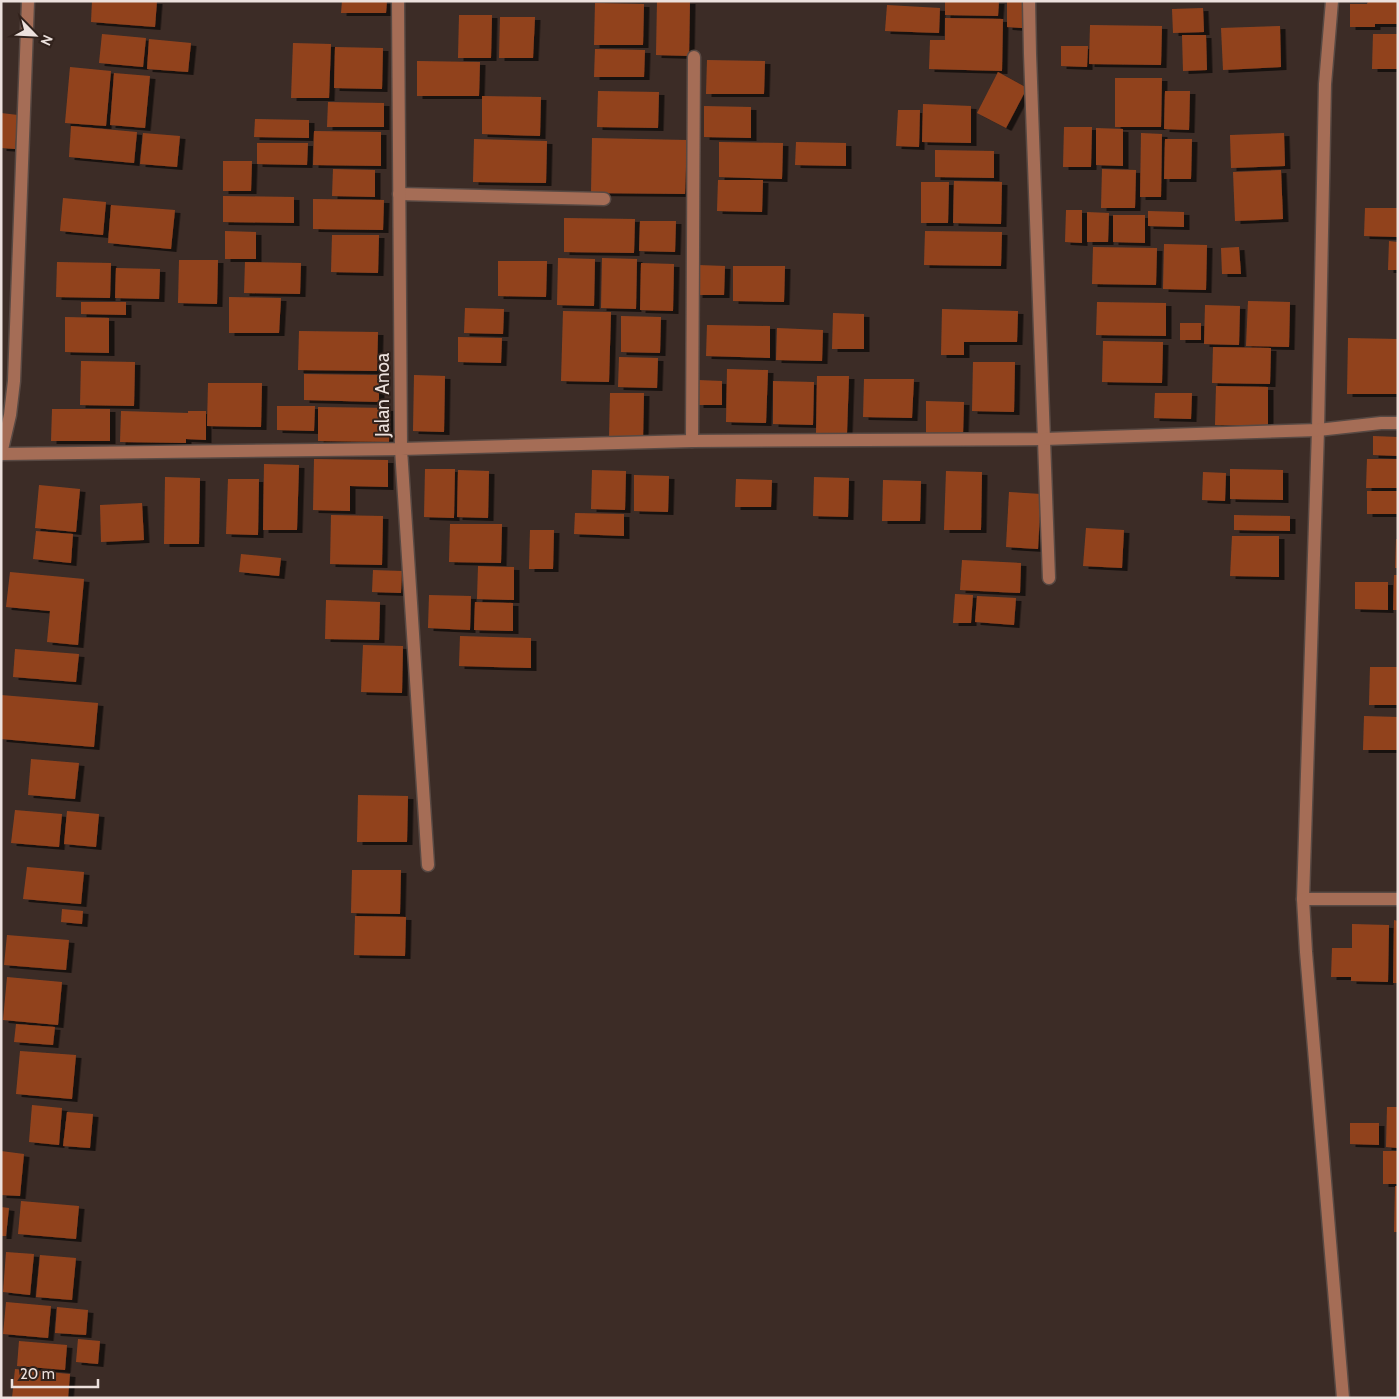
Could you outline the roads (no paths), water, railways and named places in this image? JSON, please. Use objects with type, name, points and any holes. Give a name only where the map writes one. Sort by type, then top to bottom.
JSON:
[{"type":"street","points":[[1,454],[10,415],[14,381],[28,1]]},
{"type":"street","name":"Jalan Anoa","points":[[1,454],[402,449],[398,1]]},
{"type":"street","points":[[1030,1],[1030,63],[1049,578]]},
{"type":"street","points":[[1332,1],[1325,84],[1318,430],[1303,898],[1343,1398]]},
{"type":"street","points":[[692,441],[694,56]]},
{"type":"street","points":[[399,194],[604,199]]},
{"type":"street","points":[[428,865],[402,449],[692,441],[1044,439],[1318,430],[1398,423]]},
{"type":"street","points":[[1303,898],[1398,899]]}]
